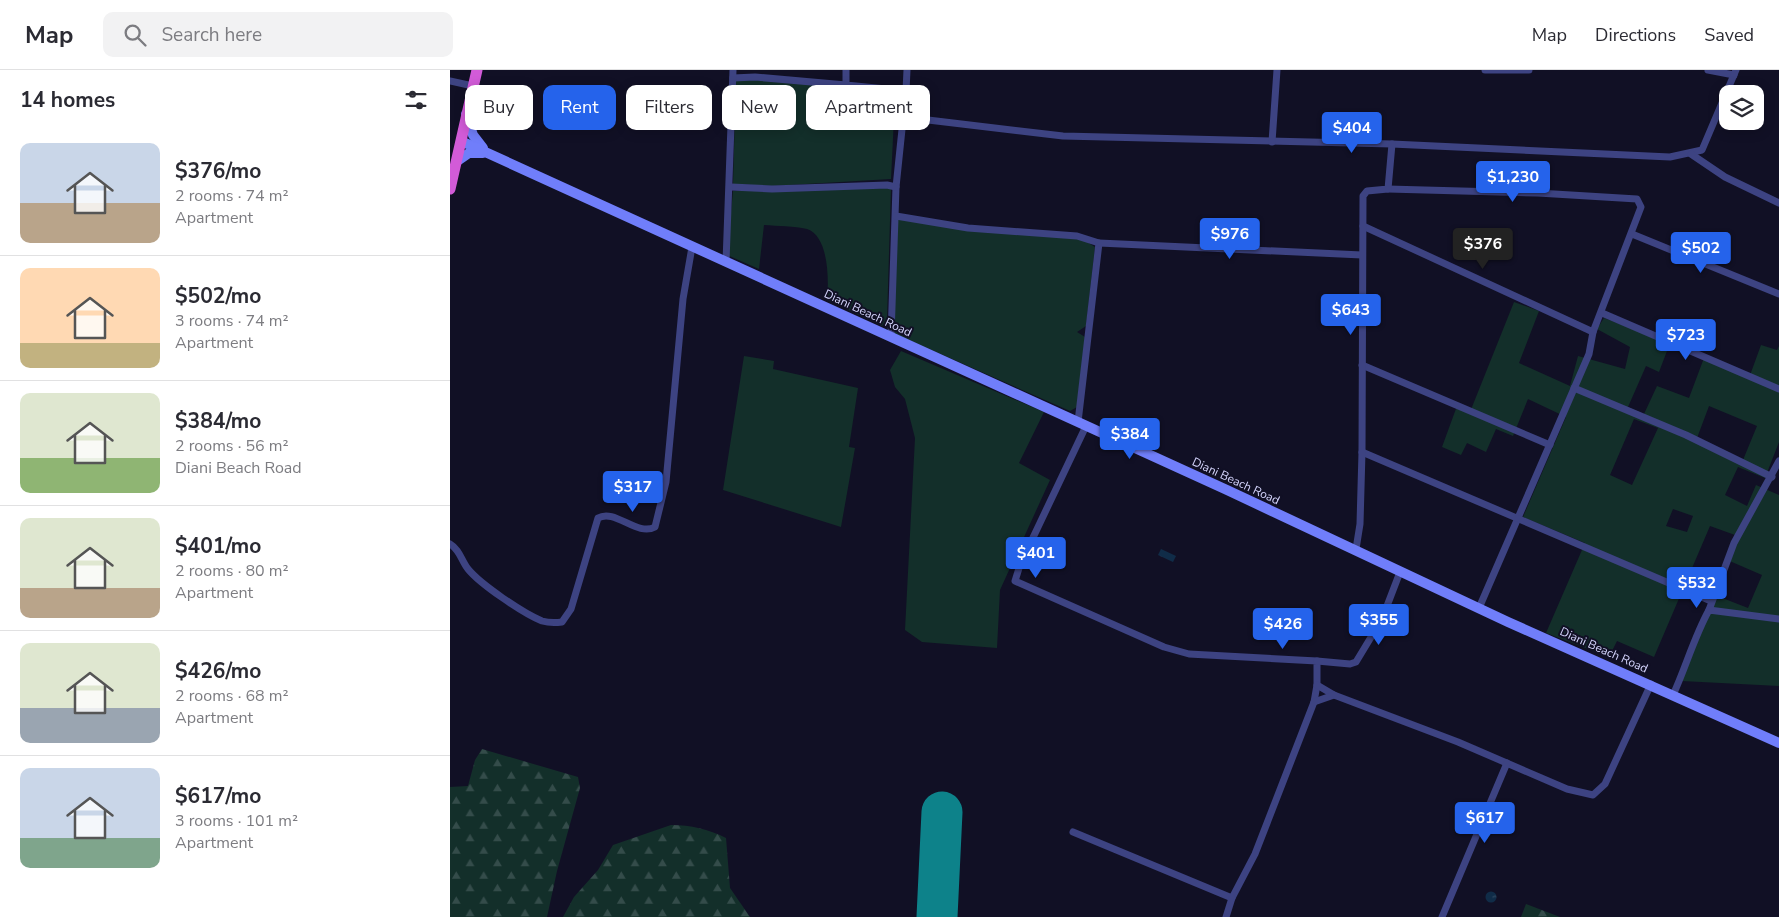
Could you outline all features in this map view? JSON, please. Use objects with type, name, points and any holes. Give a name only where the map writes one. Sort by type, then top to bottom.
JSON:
[{"type":"highway","points":[[473,85],[477,70]]},
{"type":"highway","points":[[450,189],[465,119]]},
{"type":"main road","points":[[472,130],[476,141],[492,154]]},
{"type":"main road","name":"Diani Beach Road","points":[[461,141],[1356,549],[1400,572],[1779,743]]},
{"type":"main road","points":[[456,162],[468,153],[492,154]]},
{"type":"street","points":[[726,262],[731,187],[733,74],[846,85],[846,70]]},
{"type":"street","points":[[907,85],[908,70]]},
{"type":"street","points":[[1272,142],[1276,70]]},
{"type":"street","points":[[1486,70],[1529,70]]},
{"type":"street","points":[[930,120],[1064,136],[1392,144],[1670,157],[1691,154],[1702,150],[1735,72],[1708,70]]},
{"type":"street","points":[[450,81],[468,85]]},
{"type":"street","points":[[891,337],[896,187],[902,130]]},
{"type":"street","points":[[1388,189],[1392,144]]},
{"type":"street","points":[[1691,154],[1725,176],[1779,203]]},
{"type":"street","points":[[731,187],[772,189],[887,185],[896,187]]},
{"type":"street","points":[[1356,549],[1360,524],[1362,452],[1362,254],[1365,192],[1388,189],[1538,193],[1638,199],[1641,207],[1602,313],[1593,332],[1589,354],[1479,608]]},
{"type":"street","points":[[896,216],[968,228],[1077,236],[1099,243],[1362,254]]},
{"type":"street","points":[[1364,226],[1593,332]]},
{"type":"street","points":[[1632,234],[1779,294]]},
{"type":"street","points":[[1099,243],[1082,424],[1020,565],[1015,581],[1164,647],[1189,654],[1350,664],[1356,662],[1382,619],[1400,572]]},
{"type":"street","points":[[450,544],[458,550],[468,569],[483,584],[537,618],[553,623],[562,622],[571,609],[598,518],[608,516],[647,529],[655,527],[666,482],[683,299],[692,247]]},
{"type":"street","points":[[1602,313],[1779,389]]},
{"type":"street","points":[[1362,365],[1550,445]]},
{"type":"street","points":[[1574,388],[1686,435],[1772,477]]},
{"type":"street","points":[[1362,452],[1711,601]]},
{"type":"street","points":[[1672,695],[1686,668],[1699,628],[1709,610],[1734,543],[1772,477],[1779,461]]},
{"type":"street","points":[[1709,610],[1779,619]]},
{"type":"street","points":[[1226,917],[1232,898],[1254,854],[1314,702],[1317,685],[1317,662]]},
{"type":"street","points":[[1317,685],[1334,695],[1458,742],[1567,789],[1591,795],[1596,794],[1605,784],[1651,684]]},
{"type":"street","points":[[1314,702],[1334,695]]},
{"type":"street","points":[[1442,917],[1507,763]]},
{"type":"street","points":[[1072,832],[1232,898]]},
{"type":"green space","points":[[755,79],[814,85],[806,85],[806,130],[893,130],[891,179],[772,186],[733,184],[735,130],[796,130],[796,85],[736,85],[736,80]]},
{"type":"green space","points":[[891,188],[887,320],[882,326],[827,300],[828,282],[824,250],[820,240],[807,229],[764,225],[759,269],[727,255],[733,191]]},
{"type":"green space","points":[[898,219],[1079,237],[1095,247],[1086,326],[1077,332],[1085,337],[1077,407],[1070,411],[893,333]]},
{"type":"green space","points":[[1514,302],[1539,311],[1519,363],[1570,386],[1578,356],[1625,369],[1630,347],[1597,329],[1604,318],[1670,343],[1659,372],[1646,366],[1628,407],[1644,414],[1657,386],[1689,398],[1704,358],[1749,378],[1761,345],[1777,350],[1779,346],[1779,442],[1765,478],[1738,467],[1725,495],[1747,506],[1756,485],[1779,495],[1779,686],[1682,681],[1677,678],[1712,594],[1748,608],[1762,575],[1725,559],[1735,535],[1710,526],[1654,657],[1617,641],[1609,657],[1546,633],[1585,543],[1523,517],[1566,417],[1528,399],[1513,436],[1496,429],[1486,452],[1467,443],[1461,455],[1442,447],[1457,406],[1470,412]],"holes":[[[1709,406],[1757,426],[1743,460],[1697,438]],[[1634,419],[1658,428],[1632,485],[1610,475]],[[1673,509],[1693,516],[1687,532],[1666,526]]]},
{"type":"green space","points":[[901,351],[1044,412],[1019,463],[1050,480],[1000,590],[997,648],[922,642],[905,630],[915,438],[905,399],[895,387],[890,370]]},
{"type":"green space","points":[[744,356],[774,361],[773,369],[858,388],[849,447],[855,448],[841,527],[723,490]]},
{"type":"green space","points":[[482,749],[578,777],[580,788],[557,871],[547,917],[450,917],[450,787],[468,786],[475,760]]},
{"type":"green space","points":[[671,825],[699,828],[726,838],[730,888],[750,917],[563,917],[574,897],[598,870],[613,845]]},
{"type":"green space","points":[[1526,904],[1560,917],[1521,917]]},
{"type":"water","points":[[1161,549],[1176,556],[1173,562],[1158,555]]},
{"type":"water","points":[[1491,891],[1497,897],[1491,903],[1485,897]]},
{"type":"runway","points":[[937,917],[942,812]]}]
